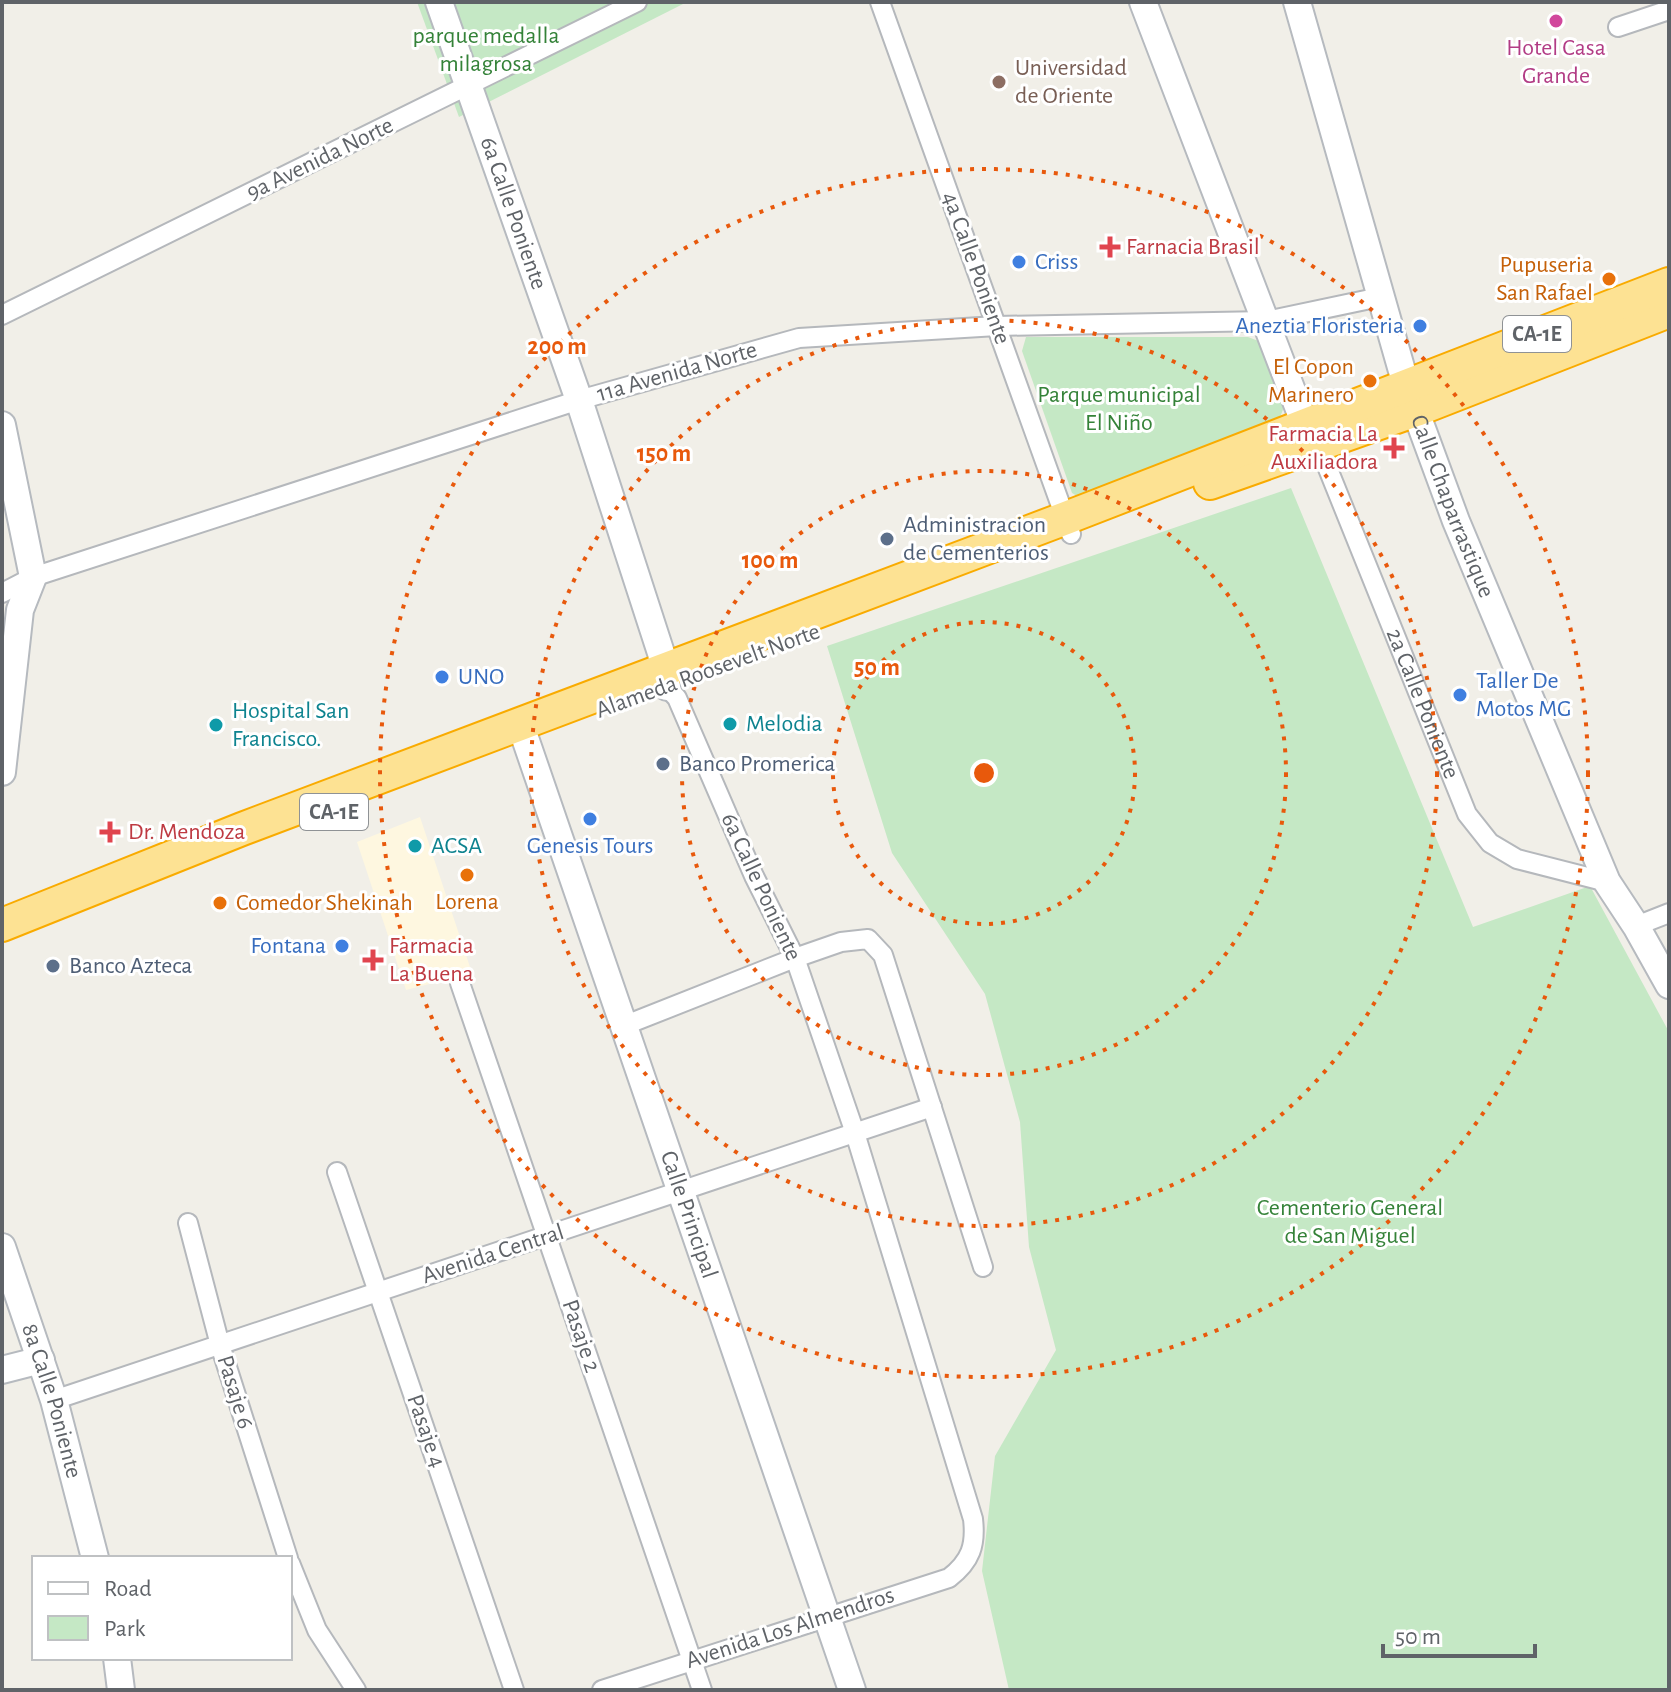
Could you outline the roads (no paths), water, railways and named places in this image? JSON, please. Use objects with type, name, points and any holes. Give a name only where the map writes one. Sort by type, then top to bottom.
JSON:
[{"type":"highway","name":"CA-1E","points":[[1411,398],[1669,284]]},
{"type":"highway","name":"CA-1E","points":[[1411,398],[1669,311]]},
{"type":"highway","name":"Alameda Roosevelt Norte","points":[[2,925],[227,834],[666,678],[1411,398]]},
{"type":"highway","name":"Alameda Roosevelt Norte","points":[[2,940],[525,738],[666,678]]},
{"type":"street","name":"6a Calle Poniente","points":[[439,2],[579,400],[666,678],[754,876],[795,958],[855,1133],[973,1519],[975,1538],[970,1556]]},
{"type":"street","name":"9a Avenida Norte","points":[[2,315],[637,2]]},
{"type":"street","name":"4a Calle Poniente","points":[[880,2],[1069,526]]},
{"type":"street","name":"2a Calle Poniente","points":[[1143,2],[1266,321],[1467,814],[1490,843],[1517,859],[1607,882]]},
{"type":"street","name":"Calle Chaparrastique","points":[[1297,2],[1380,297],[1411,398],[1456,521],[1607,882],[1669,985]]},
{"type":"street","points":[[1618,27],[1669,10]]},
{"type":"street","name":"11a Avenida Norte","points":[[2,593],[33,577],[579,400],[799,338],[997,326],[1266,321],[1380,297]]},
{"type":"street","points":[[2,425],[33,577],[20,610],[2,772]]},
{"type":"street","name":"Calle Principal","points":[[525,738],[852,1690]]},
{"type":"street","points":[[1636,926],[1669,913]]},
{"type":"street","points":[[623,1026],[795,958],[855,939],[868,939],[883,955],[983,1267]]},
{"type":"street","name":"Pasaje 2","points":[[460,983],[702,1690]]},
{"type":"street","name":"Avenida Central","points":[[54,1400],[932,1107]]},
{"type":"street","name":"Pasaje 4","points":[[337,1172],[514,1690]]},
{"type":"street","name":"Pasaje 6","points":[[188,1223],[220,1345],[288,1556]]},
{"type":"street","name":"8a Calle Poniente","points":[[2,1247],[54,1400],[94,1556]]},
{"type":"street","points":[[2,1370],[41,1360]]},
{"type":"street","name":"Avenida Los Almendros","points":[[602,1690],[949,1578],[970,1556]]},
{"type":"street","name":"Pasaje 6","points":[[292,1568],[317,1630],[356,1690]]},
{"type":"street","points":[[117,1660],[121,1690]]},
{"type":"place","name":"Hotel Casa Grande","points":[[1556,21]]},
{"type":"place","name":"Universidad de Oriente","points":[[999,82]]},
{"type":"place","name":"Farnacia Brasil","points":[[1110,247]]},
{"type":"place","name":"Criss","points":[[1019,262]]},
{"type":"place","name":"Pupuseria San Rafael","points":[[1609,279]]},
{"type":"place","name":"Aneztia Floristeria","points":[[1420,326]]},
{"type":"place","name":"El Copon Marinero","points":[[1370,381]]},
{"type":"place","name":"Farmacia La Auxiliadora","points":[[1394,448]]},
{"type":"place","name":"Administracion de Cementerios","points":[[887,539]]},
{"type":"place","name":"UNO","points":[[442,677]]},
{"type":"place","name":"Taller De Motos MG","points":[[1460,695]]},
{"type":"place","name":"Melodia","points":[[730,724]]},
{"type":"place","name":"Hospital San Francisco.","points":[[216,725]]},
{"type":"place","name":"Banco Promerica","points":[[663,764]]},
{"type":"place","name":"Genesis Tours","points":[[590,819]]},
{"type":"place","name":"Dr. Mendoza","points":[[110,832]]},
{"type":"place","name":"ACSA","points":[[415,846]]},
{"type":"place","name":"Lorena","points":[[467,875]]},
{"type":"place","name":"Comedor Shekinah","points":[[220,903]]},
{"type":"place","name":"Fontana","points":[[342,946]]},
{"type":"place","name":"Farmacia La Buena","points":[[373,960]]},
{"type":"place","name":"Banco Azteca","points":[[53,966]]},
{"type":"park label","name":"parque medalla milagrosa","points":[[486,50]]},
{"type":"park label","name":"Parque municipal El Niño","points":[[1119,409]]},
{"type":"park label","name":"Cementerio General de San Miguel","points":[[1350,1222]]}]
